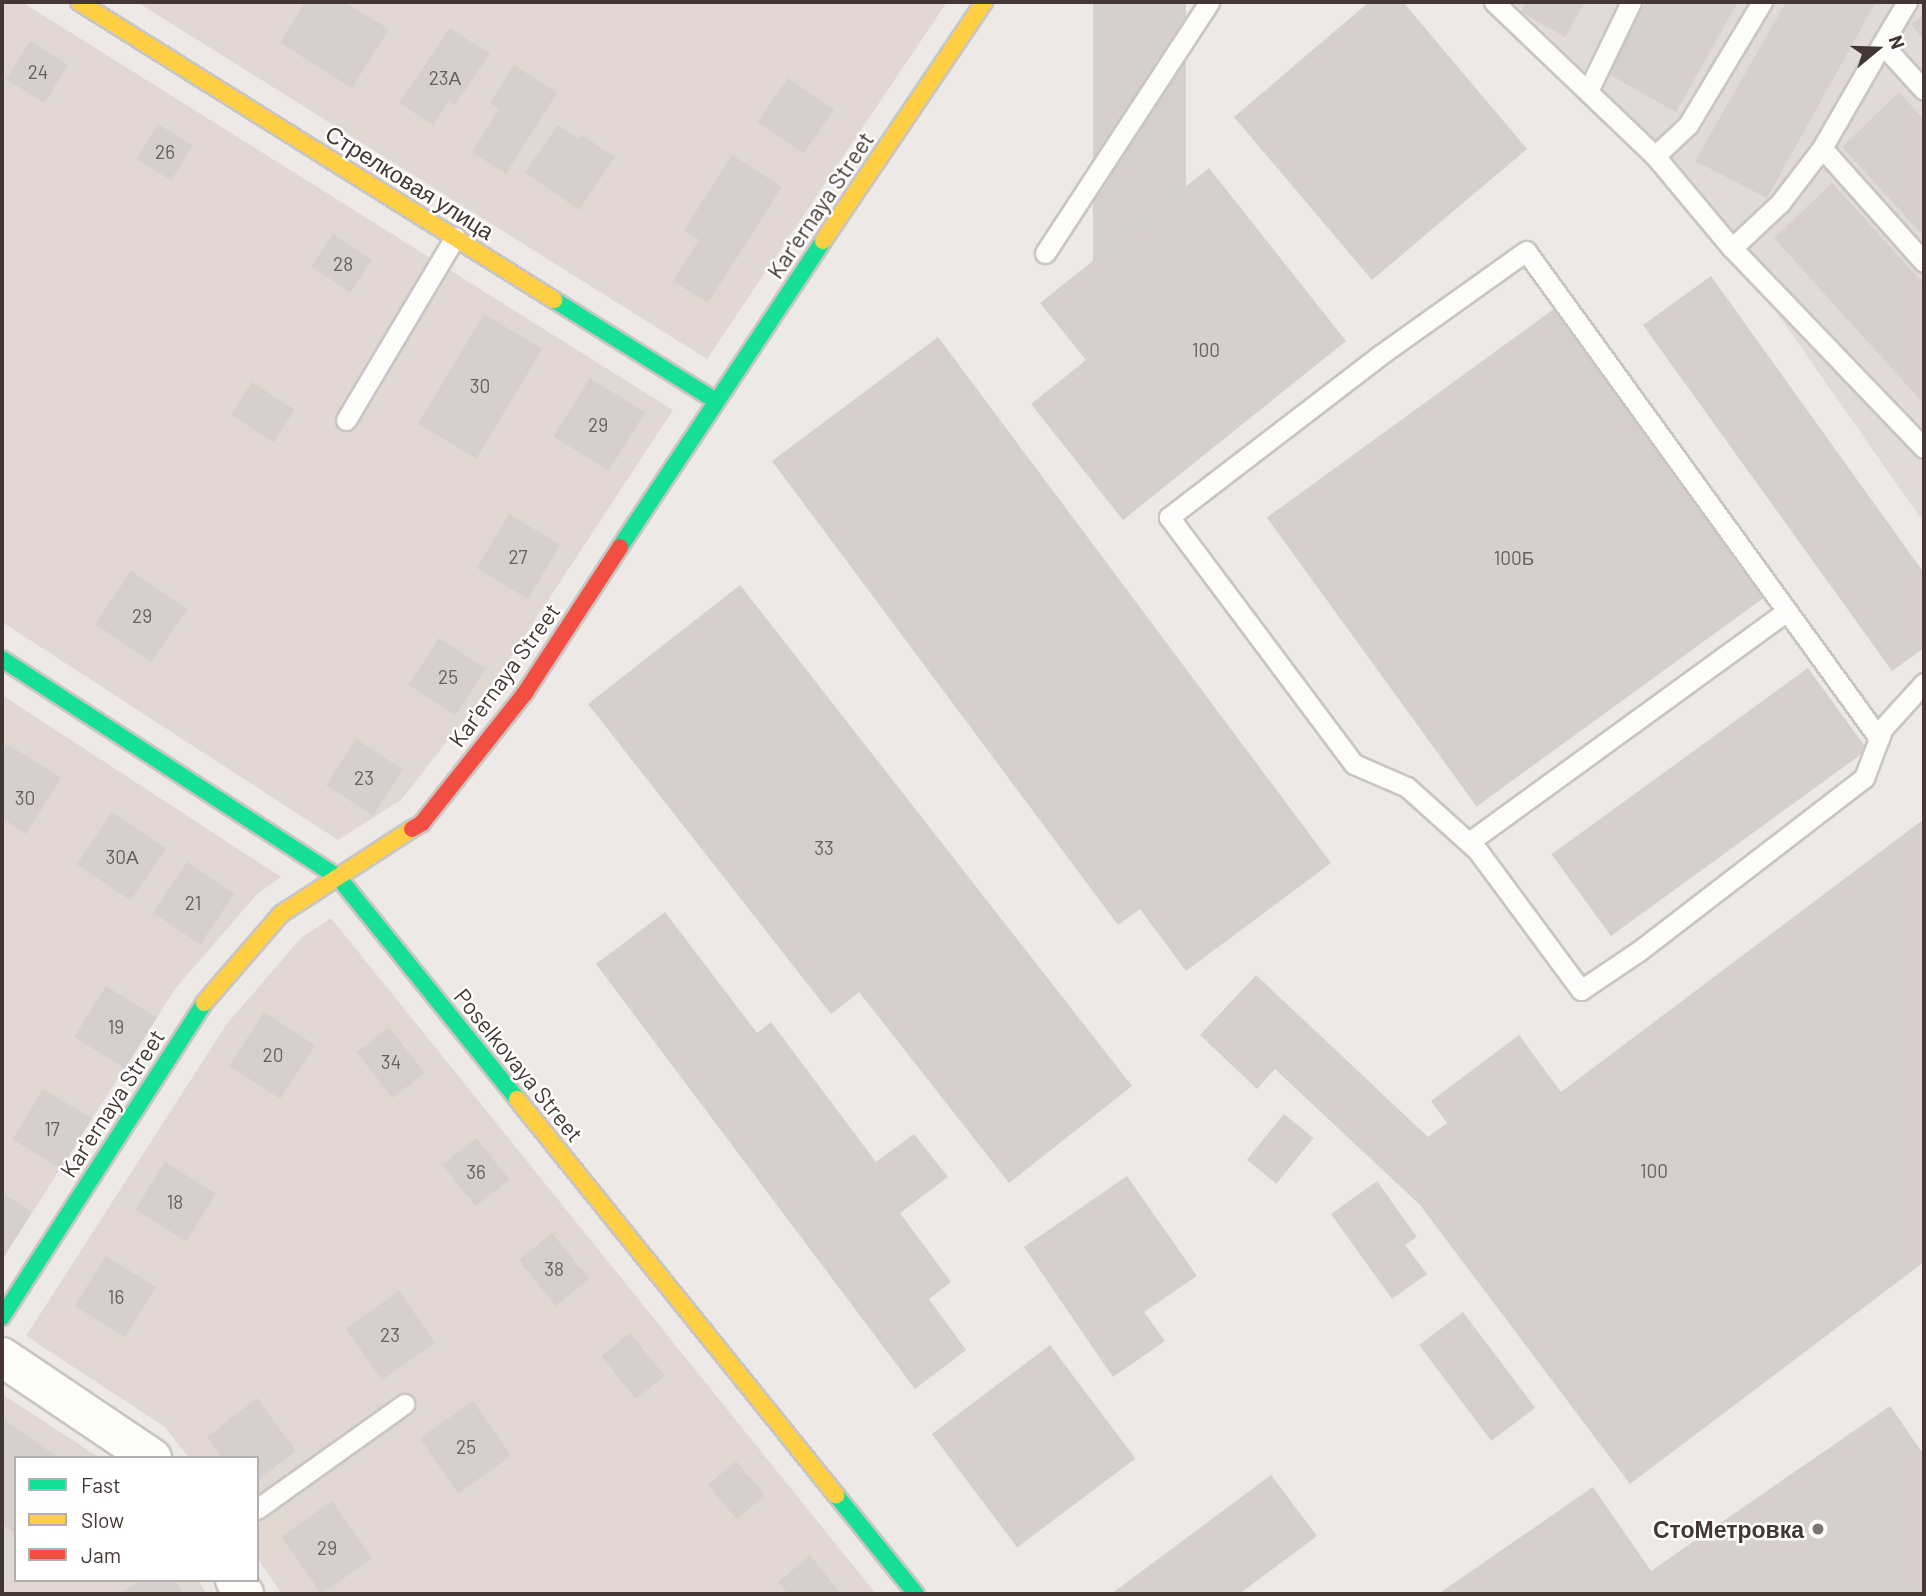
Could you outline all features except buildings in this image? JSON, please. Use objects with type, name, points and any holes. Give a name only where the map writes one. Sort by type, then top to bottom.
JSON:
[{"type":"street","name":"Стрелковая улица","points":[[79,2],[716,401]]},
{"type":"street","name":"Kar'ernaya Street","points":[[2,1317],[201,1006],[281,914],[422,823],[525,693],[716,401],[984,2]]},
{"type":"street","name":"Poselkovaya Street","points":[[2,659],[338,877],[916,1594]]},
{"type":"street","points":[[2,1357],[149,1456]]},
{"type":"lane","points":[[1045,253],[1209,2]]},
{"type":"lane","points":[[1494,2],[1655,156],[1732,248],[1924,448]]},
{"type":"lane","points":[[1588,91],[1631,2]]},
{"type":"lane","points":[[1655,156],[1688,125],[1762,2]]},
{"type":"lane","points":[[1732,248],[1780,203],[1822,148],[1907,2]]},
{"type":"lane","points":[[1882,44],[1924,90]]},
{"type":"lane","points":[[1822,148],[1924,262]]},
{"type":"lane","points":[[346,419],[455,237]]},
{"type":"lane","points":[[1879,738],[1526,251],[1391,348],[1169,517],[1354,764],[1407,787],[1469,842],[1581,990],[1639,951],[1864,778],[1883,728],[1924,683]]},
{"type":"lane","points":[[1469,842],[1787,611]]},
{"type":"lane","points":[[259,1508],[404,1404]]},
{"type":"shaded area","points":[[2,2],[22,2],[673,410],[499,675],[401,800],[338,840],[2,622]]},
{"type":"shaded area","points":[[137,2],[947,2],[707,359]]},
{"type":"shaded area","points":[[1513,2],[1924,2],[1924,523],[1661,147]]},
{"type":"shaded area","points":[[2,695],[281,877],[257,894],[175,989],[2,1260]]},
{"type":"shaded area","points":[[331,918],[876,1594],[282,1594],[259,1561],[259,1456],[187,1456],[165,1427],[26,1336],[226,1025],[301,938]]},
{"type":"shaded area","points":[[2,1394],[97,1456],[14,1456],[14,1582],[199,1582],[207,1594],[2,1594]]},
{"type":"traffic: fast","points":[[620,547],[823,241]]},
{"type":"traffic: fast","points":[[554,300],[716,401]]},
{"type":"traffic: fast","points":[[2,659],[338,877],[517,1099]]},
{"type":"traffic: fast","points":[[2,1317],[204,1003]]},
{"type":"traffic: fast","points":[[836,1495],[916,1594]]},
{"type":"traffic: slow","points":[[79,2],[554,300]]},
{"type":"traffic: slow","points":[[823,241],[984,2]]},
{"type":"traffic: slow","points":[[204,1003],[281,914],[412,829]]},
{"type":"traffic: slow","points":[[517,1099],[836,1495]]},
{"type":"traffic: jam","points":[[412,829],[422,823],[525,693],[620,547]]},
{"type":"place","name":"СтоМетровка","points":[[1818,1529]]}]
